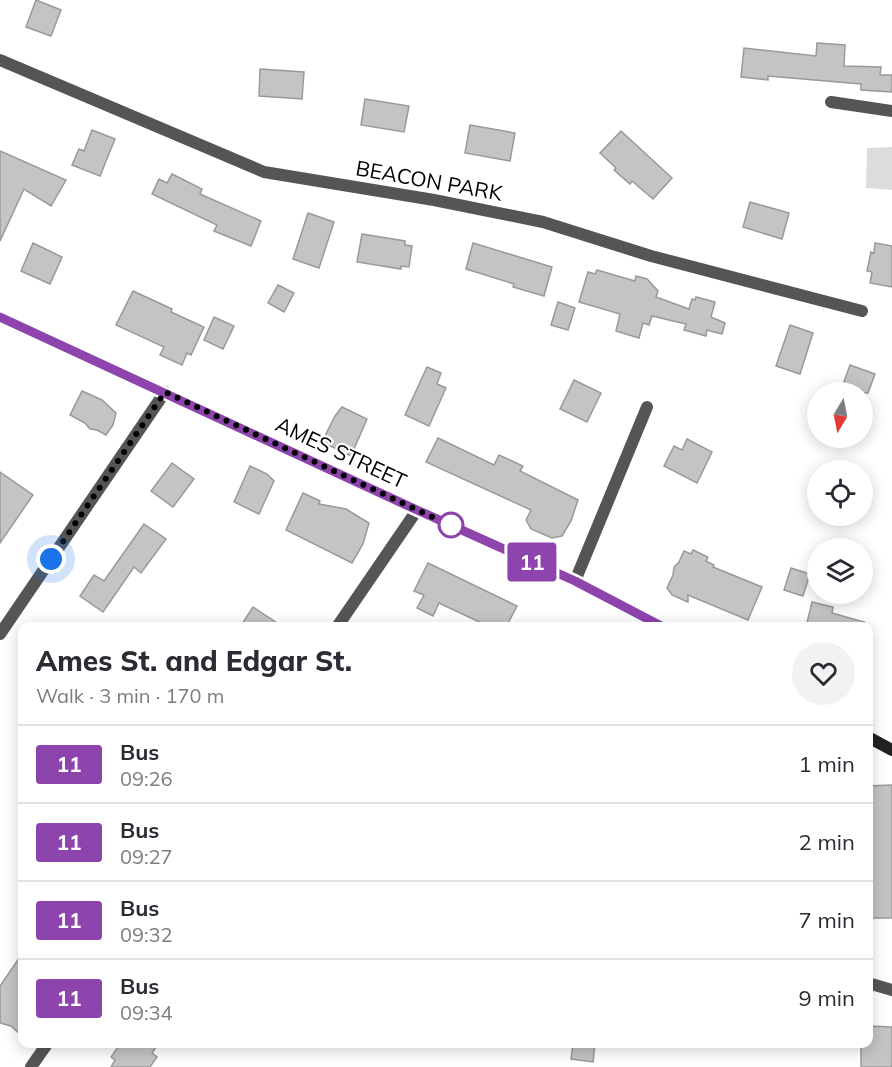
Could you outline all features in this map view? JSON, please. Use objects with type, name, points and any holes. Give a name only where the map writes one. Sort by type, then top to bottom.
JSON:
[{"type":"street","name":"BEACON PARK","points":[[0,60],[264,172],[434,200],[543,222],[651,256],[862,311]]},
{"type":"street","points":[[831,102],[892,111]]},
{"type":"street","name":"AMES STREET","points":[[0,316],[575,581],[653,622]]},
{"type":"street","points":[[0,634],[165,392]]},
{"type":"street","points":[[575,581],[647,407]]},
{"type":"street","points":[[340,622],[417,510]]},
{"type":"street","points":[[873,740],[892,750]]},
{"type":"street","points":[[873,984],[892,990]]},
{"type":"street","points":[[31,1067],[44,1048]]},
{"type":"shaded area","points":[[892,147],[892,190],[866,188],[867,148]]},
{"type":"building","points":[[36,0],[61,10],[51,36],[26,27]]},
{"type":"building","points":[[817,43],[845,45],[844,66],[881,67],[880,75],[892,75],[892,92],[861,90],[861,84],[768,76],[768,80],[741,77],[744,48],[816,56]]},
{"type":"building","points":[[260,69],[304,72],[302,99],[259,96]]},
{"type":"building","points":[[365,99],[409,106],[404,132],[361,125]]},
{"type":"building","points":[[470,125],[515,133],[510,161],[465,153]]},
{"type":"building","points":[[92,130],[115,139],[100,176],[72,165],[79,149],[84,151]]},
{"type":"building","points":[[621,131],[672,178],[653,199],[632,181],[630,184],[600,153]]},
{"type":"building","points":[[0,151],[66,180],[51,206],[24,189],[0,241]]},
{"type":"building","points":[[172,174],[202,189],[200,194],[261,221],[251,246],[214,231],[217,225],[152,194],[159,179],[167,183]]},
{"type":"building","points":[[750,202],[789,213],[782,239],[743,227]]},
{"type":"building","points":[[308,213],[334,222],[319,268],[293,259]]},
{"type":"building","points":[[362,234],[405,241],[405,245],[412,246],[409,267],[401,266],[401,269],[357,262]]},
{"type":"building","points":[[33,243],[62,257],[50,284],[21,271]]},
{"type":"building","points":[[473,243],[552,267],[544,296],[466,269]]},
{"type":"building","points":[[875,243],[892,246],[892,287],[870,283],[872,272],[867,271]]},
{"type":"building","points":[[597,270],[635,281],[636,276],[647,279],[658,291],[656,297],[689,309],[692,299],[695,300],[696,297],[715,302],[711,317],[725,323],[722,334],[707,330],[706,336],[684,330],[686,324],[652,316],[649,325],[643,323],[639,338],[616,331],[620,314],[579,302],[588,272],[595,274]]},
{"type":"building","points":[[278,285],[294,293],[284,312],[268,303]]},
{"type":"building","points":[[133,291],[204,327],[191,355],[187,353],[182,365],[160,355],[164,347],[116,325]]},
{"type":"building","points":[[558,302],[575,308],[568,330],[551,325]]},
{"type":"building","points":[[214,317],[234,326],[223,349],[204,340]]},
{"type":"building","points":[[790,325],[813,333],[800,374],[776,366]]},
{"type":"building","points":[[850,365],[875,374],[872,382],[844,382]]},
{"type":"building","points":[[427,367],[441,373],[437,384],[446,388],[429,426],[405,415]]},
{"type":"building","points":[[574,380],[601,393],[587,422],[560,409]]},
{"type":"building","points":[[82,391],[102,400],[116,413],[113,425],[106,435],[90,429],[85,423],[70,415]]},
{"type":"building","points":[[342,407],[367,419],[351,456],[322,442]]},
{"type":"building","points":[[438,438],[494,465],[499,455],[523,466],[520,471],[578,500],[571,521],[562,536],[552,538],[531,529],[526,520],[531,510],[426,462]]},
{"type":"building","points":[[687,439],[712,452],[697,483],[664,466],[674,446],[682,450]]},
{"type":"building","points":[[172,463],[194,479],[173,507],[151,491]]},
{"type":"building","points":[[250,466],[267,474],[274,481],[259,514],[234,502]]},
{"type":"building","points":[[0,472],[33,495],[0,543]]},
{"type":"building","points":[[303,493],[320,501],[319,504],[346,509],[369,523],[363,544],[352,563],[286,530]]},
{"type":"building","points":[[144,524],[166,539],[141,573],[134,567],[103,612],[80,596],[94,575],[104,581]]},
{"type":"building","points":[[693,550],[708,557],[706,561],[714,565],[713,567],[762,587],[748,620],[688,595],[688,602],[672,595],[667,588],[674,567],[684,551],[691,554]]},
{"type":"building","points":[[428,563],[517,606],[509,622],[479,622],[439,603],[433,616],[417,608],[424,595],[414,591]]},
{"type":"building","points":[[791,568],[807,573],[803,596],[784,590]]},
{"type":"building","points":[[812,604],[820,604],[833,607],[832,613],[864,622],[807,622]]},
{"type":"building","points":[[253,607],[276,622],[243,622]]},
{"type":"building","points":[[892,785],[892,918],[873,918],[873,786]]},
{"type":"building","points":[[18,960],[18,1032],[11,1026],[0,1023],[0,986]]},
{"type":"building","points":[[873,1026],[892,1027],[892,1067],[861,1067],[861,1048],[873,1048]]},
{"type":"building","points":[[117,1048],[155,1048],[152,1053],[157,1057],[150,1067],[111,1067],[115,1060],[111,1057]]},
{"type":"building","points":[[572,1048],[595,1048],[593,1062],[571,1059]]},
{"type":"bus line","name":"11","points":[[0,317],[575,581],[653,622]]},
{"type":"route","points":[[51,559],[165,392],[456,528],[451,525]]}]
